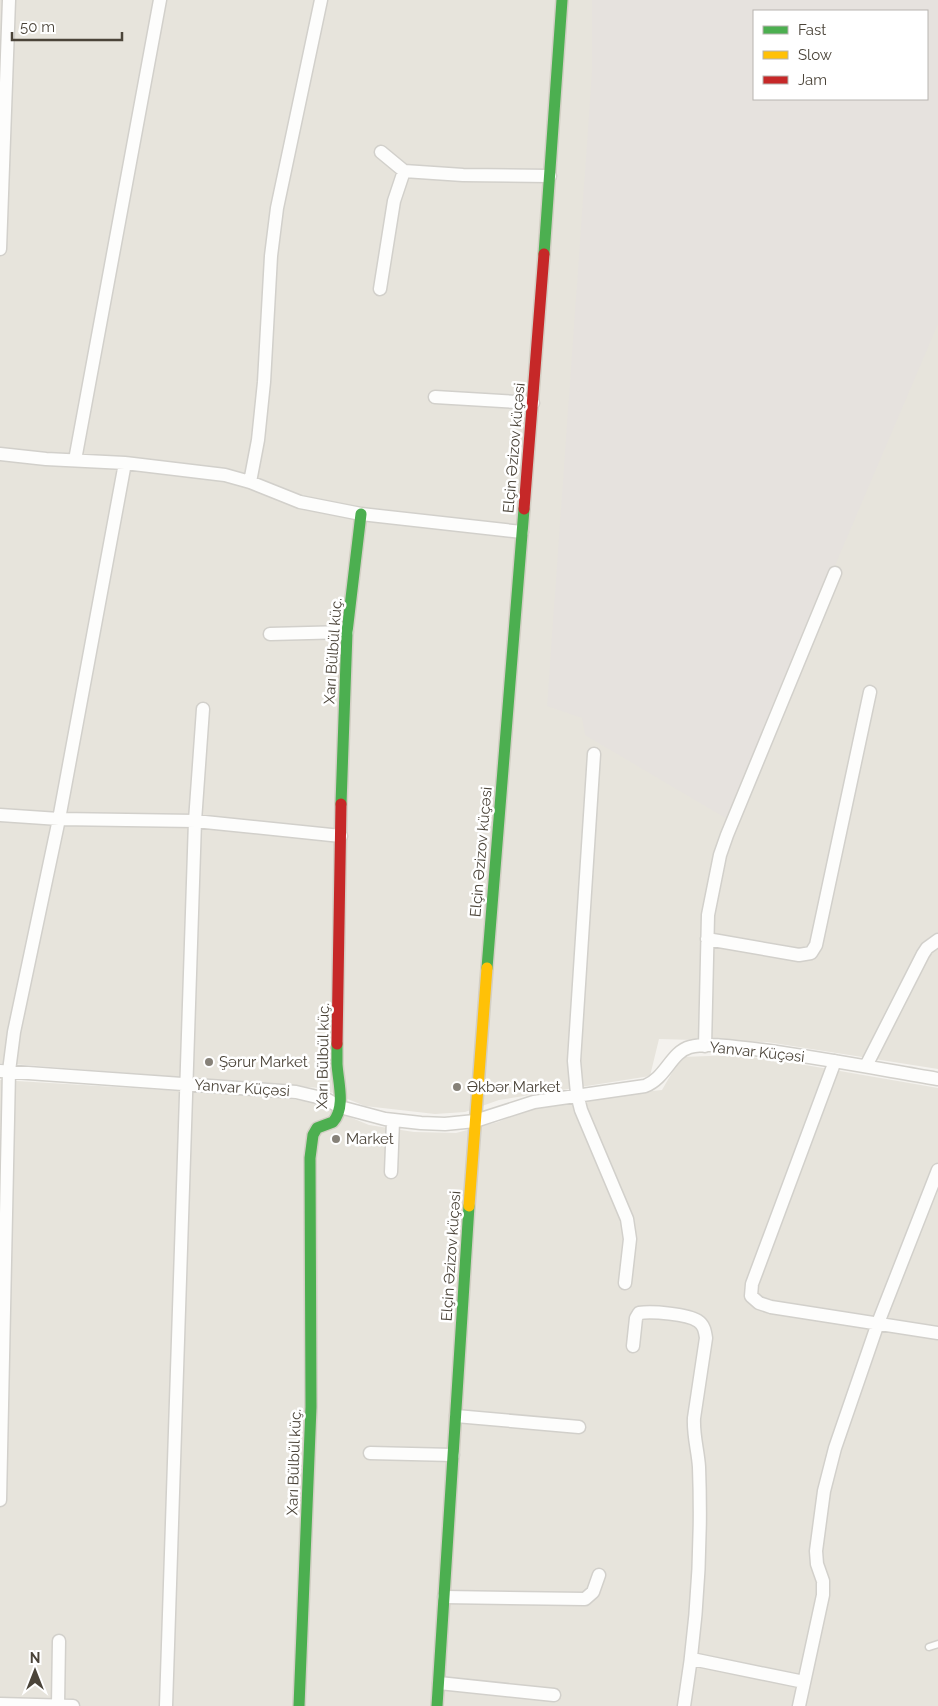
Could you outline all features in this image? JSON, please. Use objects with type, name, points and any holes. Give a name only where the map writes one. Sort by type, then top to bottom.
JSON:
[{"type":"street","points":[[0,249],[9,0]]},
{"type":"street","points":[[75,460],[160,0]]},
{"type":"street","points":[[250,482],[258,440],[264,382],[271,256],[277,208],[321,0]]},
{"type":"street","name":"Elçin Əzizov küçəsi","points":[[437,1706],[475,1121],[533,403],[562,0]]},
{"type":"street","points":[[381,152],[404,171],[463,175],[550,176]]},
{"type":"street","points":[[380,288],[394,201],[404,171]]},
{"type":"street","points":[[434,397],[533,403]]},
{"type":"street","points":[[0,454],[37,458],[125,462],[225,475],[250,482],[300,502],[362,514],[522,532]]},
{"type":"street","points":[[0,1500],[4,1071],[59,819],[125,462]]},
{"type":"street","name":"Xarı Bülbül küç.","points":[[299,1706],[312,1407],[310,1158],[313,1135],[317,1128],[334,1122],[340,1107],[337,1063],[340,836],[347,632],[362,514]]},
{"type":"street","points":[[705,1046],[708,915],[720,855],[834,573]]},
{"type":"street","points":[[270,634],[347,632]]},
{"type":"street","points":[[707,939],[799,955],[811,953],[816,945],[870,692]]},
{"type":"street","points":[[166,1706],[188,1084],[195,821],[203,708]]},
{"type":"street","points":[[594,754],[574,1061],[577,1094],[583,1116],[627,1219],[630,1238],[625,1283]]},
{"type":"street","points":[[0,814],[59,819],[195,821],[340,836]]},
{"type":"street","points":[[866,1066],[923,954],[938,940]]},
{"type":"street","name":"Yanvar Küçəsi","points":[[4,1071],[296,1092],[326,1099],[340,1107],[393,1121],[445,1124],[475,1121],[534,1102],[577,1094],[645,1086],[654,1082],[680,1052],[689,1047],[733,1047],[836,1061],[938,1079]]},
{"type":"street","points":[[836,1061],[752,1284],[751,1296],[759,1303],[771,1307],[938,1333]]},
{"type":"street","points":[[392,1172],[393,1121]]},
{"type":"street","points":[[799,1706],[823,1595],[823,1581],[817,1564],[816,1551],[824,1491],[834,1448],[878,1323],[938,1170]]},
{"type":"street","points":[[633,1346],[636,1318],[639,1313],[647,1312],[691,1318],[699,1321],[704,1328],[706,1338],[694,1418],[699,1466],[696,1616],[692,1659],[684,1706]]},
{"type":"street","points":[[456,1416],[580,1427]]},
{"type":"street","points":[[370,1454],[453,1455]]},
{"type":"street","points":[[444,1597],[585,1599],[593,1592],[599,1575]]},
{"type":"street","points":[[58,1705],[59,1641]]},
{"type":"street","points":[[692,1659],[804,1682]]},
{"type":"street","points":[[439,1683],[554,1695]]},
{"type":"street","points":[[0,1704],[73,1706]]},
{"type":"lane","points":[[929,1646],[938,1644]]},
{"type":"shaded area","points":[[0,0],[938,0],[938,1069],[767,1042],[659,1039],[650,1076],[499,1100],[465,1112],[435,1114],[365,1106],[320,1088],[0,1063]]},
{"type":"shaded area","points":[[592,0],[938,0],[938,324],[727,819],[585,735],[582,718],[547,706],[592,73]]},
{"type":"shaded area","points":[[738,1055],[938,1088],[938,1706],[0,1706],[0,1080],[266,1096],[313,1102],[369,1125],[414,1132],[456,1133],[498,1122],[526,1110],[612,1095],[662,1090],[681,1057]]},
{"type":"traffic: fast","points":[[544,254],[562,0]]},
{"type":"traffic: fast","points":[[487,968],[524,509]]},
{"type":"traffic: fast","points":[[341,804],[347,632],[361,514]]},
{"type":"traffic: fast","points":[[299,1706],[311,1407],[310,1158],[313,1135],[317,1128],[333,1122],[339,1109],[337,1044]]},
{"type":"traffic: fast","points":[[437,1706],[469,1206]]},
{"type":"traffic: slow","points":[[469,1206],[487,968]]},
{"type":"traffic: jam","points":[[524,509],[544,254]]},
{"type":"traffic: jam","points":[[337,1044],[341,804]]},
{"type":"place","name":"Şərur Market","points":[[209,1062]]},
{"type":"place","name":"Əkbər Market","points":[[457,1087]]},
{"type":"place","name":"Market","points":[[336,1139]]}]
